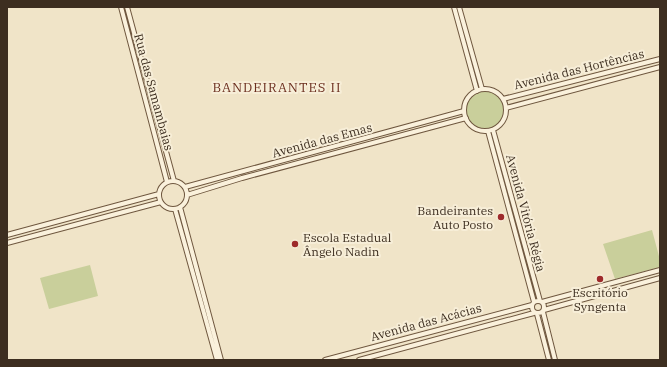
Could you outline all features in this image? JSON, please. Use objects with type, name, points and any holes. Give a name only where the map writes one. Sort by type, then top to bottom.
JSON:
[{"type":"street","name":"Rua das Samambaias","points":[[121,7],[167,182]]},
{"type":"street","name":"Rua das Samambaias","points":[[127,7],[174,181]]},
{"type":"street","points":[[454,7],[477,91]]},
{"type":"street","points":[[460,7],[482,90]]},
{"type":"street","name":"Avenida das Hortências","points":[[503,99],[660,59]]},
{"type":"street","name":"Avenida das Hortências","points":[[506,108],[660,67]]},
{"type":"street","points":[[482,90],[494,91],[503,99],[506,108],[505,117],[493,130],[488,131],[477,129],[468,122],[464,111],[467,99],[477,91],[482,90]]},
{"type":"street","name":"Avenida das Emas","points":[[185,187],[464,111]]},
{"type":"street","name":"Avenida das Emas","points":[[187,194],[466,118]]},
{"type":"street","name":"Avenida Vitória Régia","points":[[493,130],[541,302]]},
{"type":"street","name":"Avenida Vitória Régia","points":[[488,131],[533,304]]},
{"type":"street","points":[[174,181],[179,182],[185,187],[187,194],[186,200],[180,207],[175,209],[166,206],[161,202],[160,194],[162,187],[167,182],[174,181]]},
{"type":"street","points":[[7,235],[160,194]]},
{"type":"street","points":[[7,243],[161,202]]},
{"type":"street","points":[[180,207],[221,360]]},
{"type":"street","points":[[175,209],[217,360]]},
{"type":"street","points":[[549,360],[535,313],[532,308],[533,304],[660,270]]},
{"type":"street","points":[[535,313],[660,278]]},
{"type":"street","points":[[541,302],[544,306],[543,311],[555,360]]},
{"type":"street","name":"Avenida das Acácias","points":[[325,360],[533,304]]},
{"type":"street","name":"Avenida das Acácias","points":[[359,360],[535,313]]},
{"type":"green space","points":[[481,91],[489,91],[499,96],[503,103],[503,117],[499,124],[489,129],[481,129],[471,124],[469,121],[466,114],[466,106],[471,96],[474,94]]},
{"type":"green space","points":[[652,230],[660,260],[660,267],[615,279],[603,244]]},
{"type":"green space","points":[[90,265],[98,296],[49,309],[40,278]]},
{"type":"place","name":"Bandeirantes Auto Posto","points":[[501,217]]},
{"type":"place","name":"Escola Estadual Ângelo Nadin","points":[[295,244]]},
{"type":"place","name":"Escritório Syngenta","points":[[600,279]]},
{"type":"district","name":"BANDEIRANTES II","points":[[277,87]]}]
